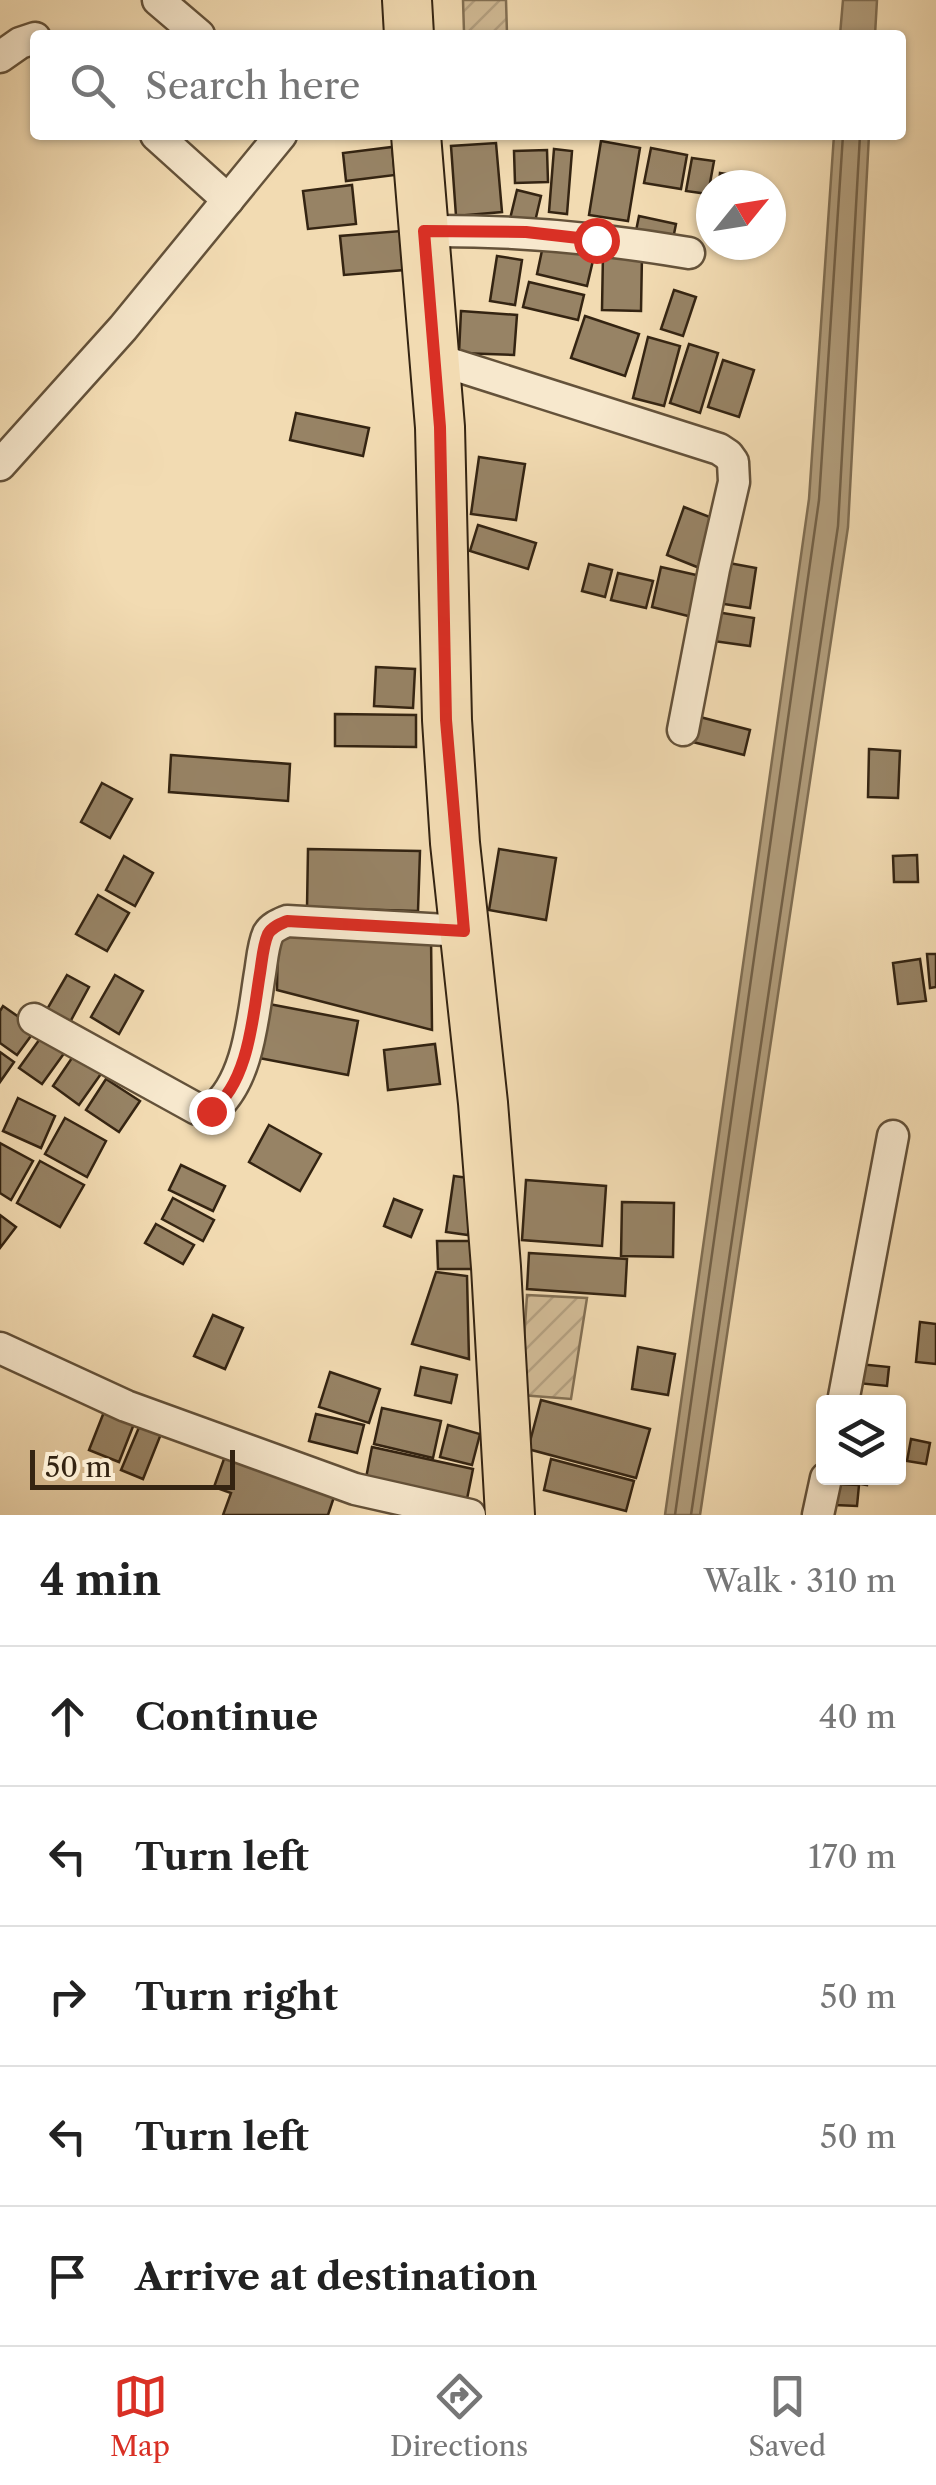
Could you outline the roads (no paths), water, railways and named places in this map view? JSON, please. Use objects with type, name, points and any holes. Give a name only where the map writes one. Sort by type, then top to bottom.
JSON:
[{"type":"main road","points":[[407,0],[409,30]]},
{"type":"main road","points":[[416,140],[436,359],[446,720],[483,1103],[510,1515]]},
{"type":"street","points":[[158,0],[193,30]]},
{"type":"street","points":[[0,57],[30,40]]},
{"type":"street","points":[[162,140],[228,200]]},
{"type":"street","points":[[0,466],[122,328],[277,140]]},
{"type":"street","points":[[424,231],[526,232],[689,253]]},
{"type":"street","points":[[436,359],[718,449],[733,462],[734,482],[684,730]]},
{"type":"street","points":[[34,1019],[196,1108],[211,1111],[228,1093],[248,1049],[263,955],[269,933],[278,924],[287,921],[464,931]]},
{"type":"street","points":[[844,1395],[893,1136]]},
{"type":"street","points":[[0,1348],[126,1406],[363,1504],[470,1515]]},
{"type":"street","points":[[818,1515],[824,1485]]},
{"type":"water","points":[[843,0],[877,0],[875,30],[840,30]]},
{"type":"water","points":[[834,140],[869,140],[848,527],[700,1515],[665,1515],[809,499]]}]
